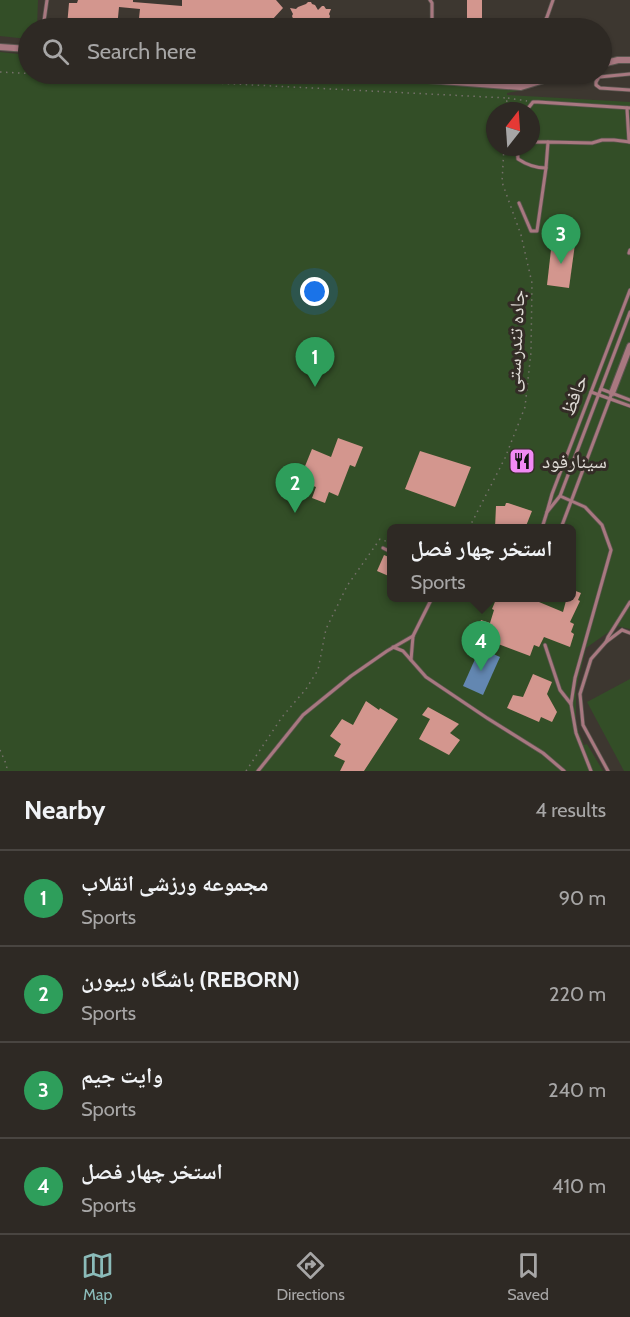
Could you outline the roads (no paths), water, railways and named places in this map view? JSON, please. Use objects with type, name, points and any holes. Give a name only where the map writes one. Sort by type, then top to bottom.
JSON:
[{"type":"street","points":[[0,47],[18,48]]},
{"type":"street","points":[[612,62],[630,60]]},
{"type":"street","points":[[481,84],[521,87],[531,84]]},
{"type":"street","points":[[611,396],[630,346]]},
{"type":"lane","points":[[45,18],[46,0]]},
{"type":"lane","points":[[430,0],[432,18]]},
{"type":"lane","points":[[546,18],[553,0]]},
{"type":"lane","points":[[612,75],[630,74]]},
{"type":"lane","points":[[596,84],[600,88],[630,90]]},
{"type":"lane","points":[[540,102],[628,108],[630,142],[614,140],[592,143],[540,142]]},
{"type":"lane","points":[[519,203],[531,231],[537,231],[548,142]]},
{"type":"lane","points":[[518,156],[518,159],[525,164],[546,168]]},
{"type":"lane","name":"حافظ","points":[[548,512],[552,494],[630,290]]},
{"type":"lane","name":"حافظ","points":[[548,512],[560,496],[630,312]]},
{"type":"lane","points":[[600,389],[630,406]]},
{"type":"lane","points":[[591,392],[630,400]]},
{"type":"lane","points":[[562,524],[611,396]]},
{"type":"lane","points":[[560,496],[585,507],[602,525],[611,550],[574,678],[571,704],[576,733],[591,771]]},
{"type":"lane","points":[[544,524],[548,512]]},
{"type":"lane","points":[[383,548],[387,550]]},
{"type":"lane","points":[[411,660],[413,636],[430,602]]},
{"type":"lane","points":[[606,642],[630,602]]},
{"type":"lane","points":[[608,771],[583,725],[580,694],[591,659],[606,642],[622,630],[630,632]]},
{"type":"lane","points":[[258,771],[303,715],[351,676],[413,636]]},
{"type":"lane","points":[[545,645],[560,690],[571,704]]},
{"type":"lane","points":[[393,647],[403,651],[426,677],[543,753],[564,771]]},
{"type":"water","points":[[480,648],[500,657],[483,695],[463,686]]},
{"type":"place","name":"وایت جیم","points":[[561,264]]},
{"type":"place","name":"مجموعه ورزشی انقلاب","points":[[315,387]]},
{"type":"place","name":"سینارفود","points":[[522,461]]},
{"type":"place","name":"باشگاه ریبورن (REBORN)","points":[[295,513]]},
{"type":"place","name":"استخر چهار فصل","points":[[481,671]]}]
